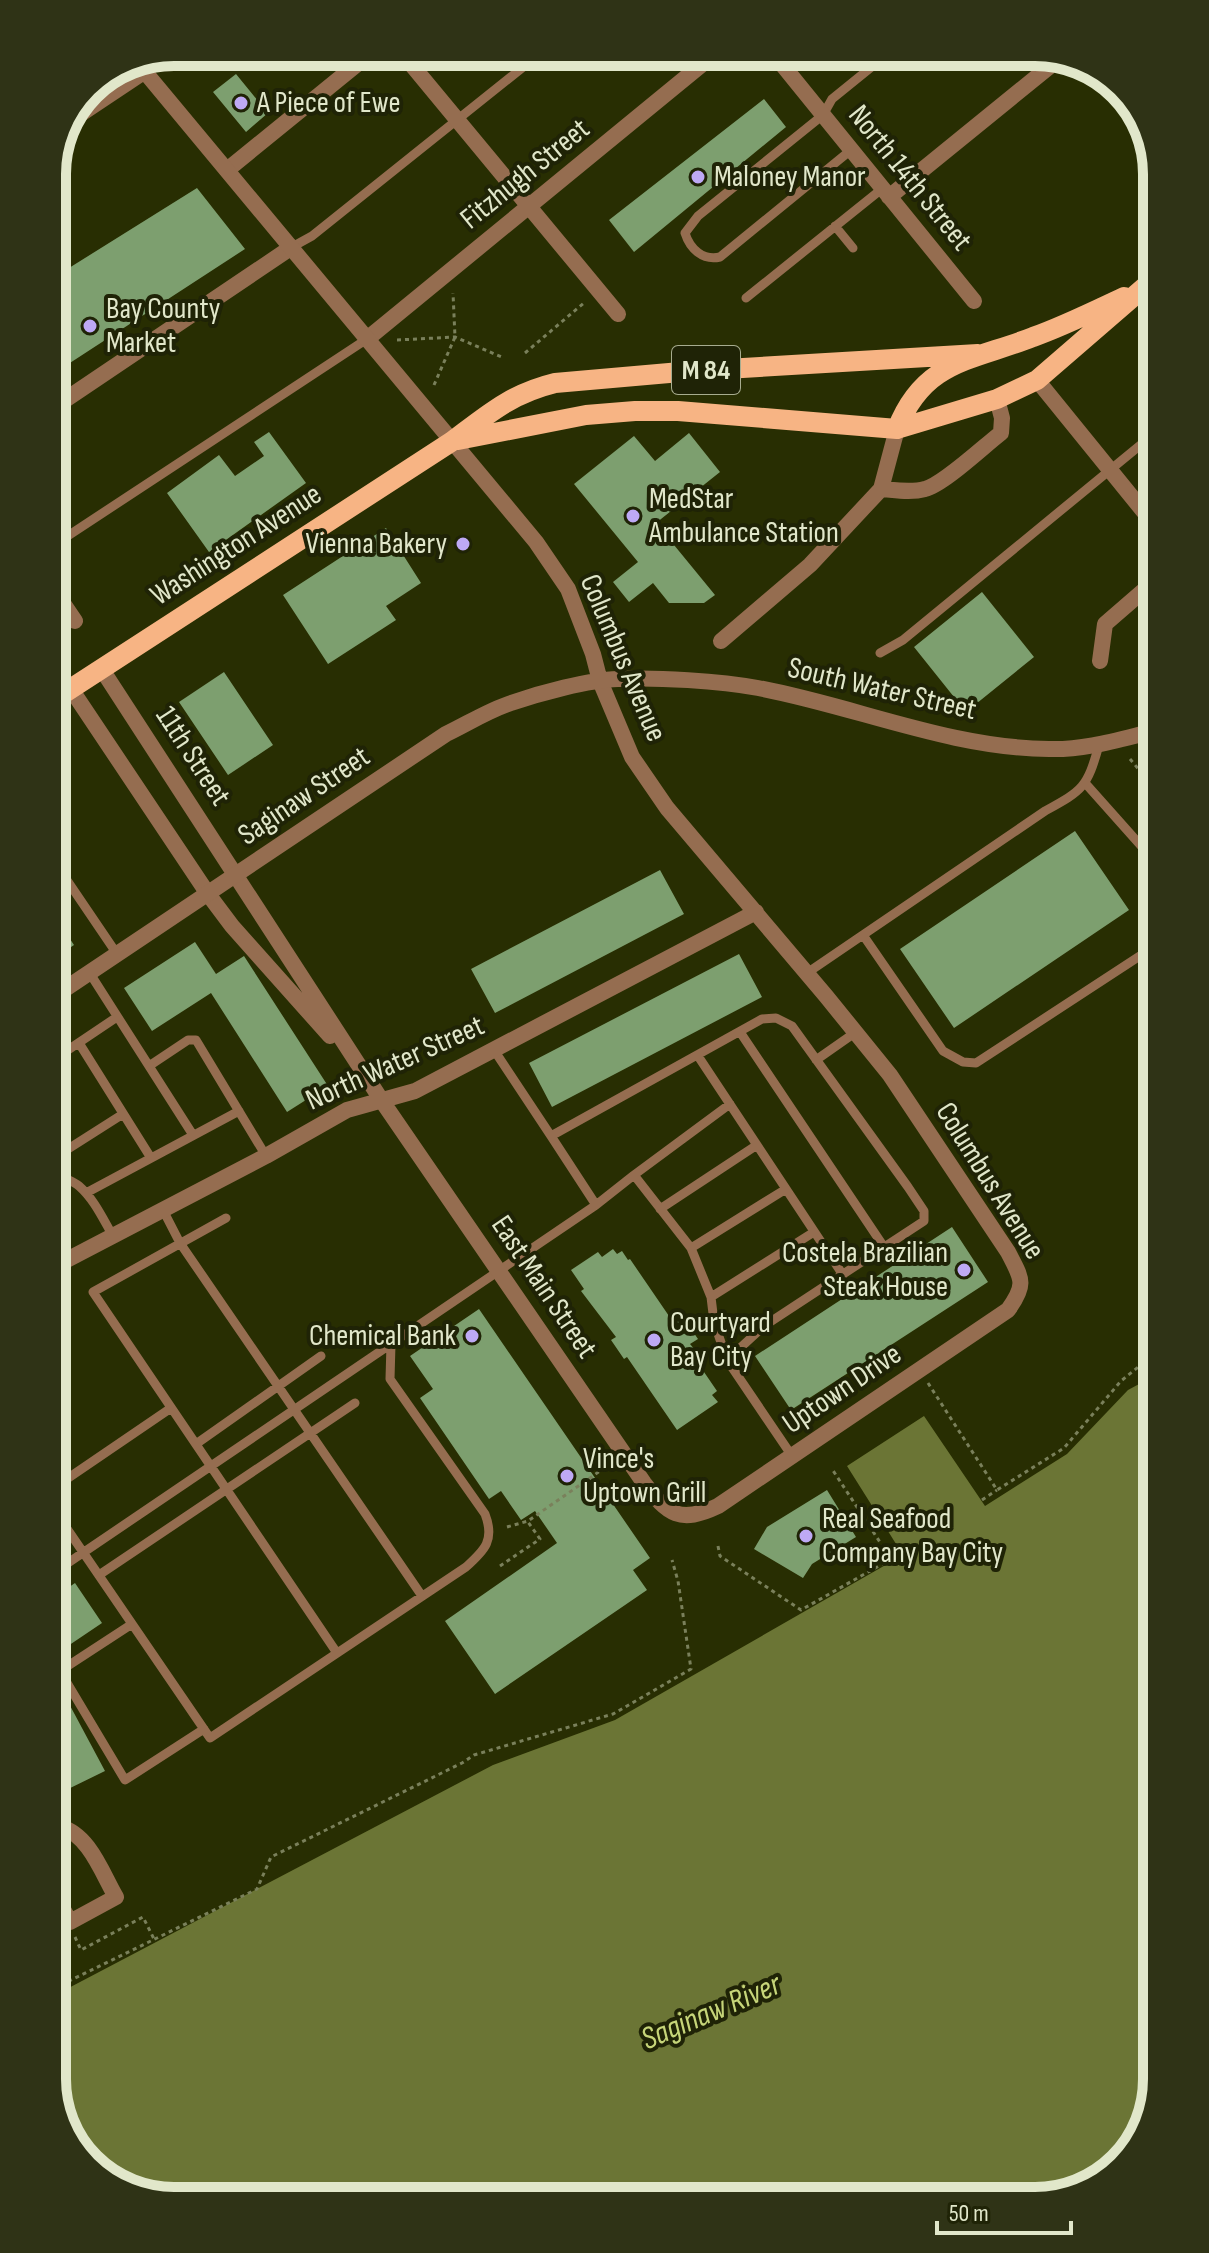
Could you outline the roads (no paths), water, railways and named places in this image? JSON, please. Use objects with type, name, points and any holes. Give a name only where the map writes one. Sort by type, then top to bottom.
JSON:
[{"type":"main road","name":"M 84","points":[[451,442],[510,398],[555,383],[692,371],[978,354],[1033,338],[1143,287]]},
{"type":"main road","name":"M 84","points":[[451,442],[586,415],[635,411],[678,411],[897,429],[997,399],[1037,380],[1143,288]]},
{"type":"main road","points":[[897,429],[906,405],[922,386],[978,354]]},
{"type":"main road","name":"Washington Avenue","points":[[66,692],[451,442]]},
{"type":"street","points":[[227,170],[355,66]]},
{"type":"street","points":[[413,66],[618,314]]},
{"type":"street","name":"Fitzhugh Street","points":[[367,339],[700,66]]},
{"type":"street","name":"North 14th Street","points":[[783,66],[974,301]]},
{"type":"street","points":[[886,192],[1048,67]]},
{"type":"street","name":"Columbus Avenue","points":[[143,71],[536,542],[568,589],[600,681],[632,757],[694,842],[890,1075],[1008,1252],[1020,1276],[1021,1293]]},
{"type":"street","points":[[91,106],[137,73]]},
{"type":"street","points":[[66,399],[292,247]]},
{"type":"street","points":[[1037,380],[1143,511]]},
{"type":"street","points":[[881,489],[928,489],[949,474],[1001,433],[1002,418],[997,399]]},
{"type":"street","points":[[721,641],[810,565],[881,489],[897,429]]},
{"type":"street","points":[[1100,661],[1105,624],[1143,591]]},
{"type":"street","points":[[66,608],[75,621]]},
{"type":"street","name":"11th Street","points":[[101,668],[238,875]]},
{"type":"street","name":"South Water Street","points":[[600,681],[681,681],[756,688],[927,731],[1002,746],[1050,749],[1099,745],[1143,734]]},
{"type":"street","name":"Saginaw Street","points":[[66,988],[446,734],[510,703],[600,681]]},
{"type":"street","name":"East Main Street","points":[[66,698],[232,926],[368,1078]]},
{"type":"street","name":"East Main Street","points":[[238,875],[254,905],[382,1101],[660,1504],[684,1516]]},
{"type":"street","name":"North Water Street","points":[[66,1260],[347,1110],[415,1091],[756,912]]},
{"type":"street","name":"Uptown Drive","points":[[684,1516],[700,1514],[718,1506],[1008,1310],[1021,1293]]},
{"type":"street","points":[[66,1829],[85,1843],[116,1897],[70,1922],[66,1915]]},
{"type":"lane","points":[[292,247],[312,236],[525,66]]},
{"type":"lane","points":[[851,150],[720,257],[711,259],[703,256],[688,243],[685,233],[698,216],[823,115],[832,99],[873,66]]},
{"type":"lane","points":[[746,298],[835,226],[886,192]]},
{"type":"lane","points":[[835,226],[853,248]]},
{"type":"lane","points":[[66,537],[367,339]]},
{"type":"lane","points":[[880,653],[903,640],[1143,443]]},
{"type":"lane","points":[[807,973],[1086,784],[1099,745]]},
{"type":"lane","points":[[1086,784],[1143,848]]},
{"type":"lane","points":[[66,879],[117,954]]},
{"type":"lane","points":[[863,935],[943,1051],[963,1062],[976,1063],[1143,954]]},
{"type":"lane","points":[[89,972],[193,1135]]},
{"type":"lane","points":[[66,1051],[117,1017]]},
{"type":"lane","points":[[551,1136],[762,1019],[776,1018],[792,1026],[924,1211],[924,1221],[764,1326],[727,1360]]},
{"type":"lane","points":[[740,1032],[884,1247]]},
{"type":"lane","points":[[816,1060],[856,1032]]},
{"type":"lane","points":[[149,1066],[188,1040],[196,1040],[266,1156]]},
{"type":"lane","points":[[79,1043],[151,1158]]},
{"type":"lane","points":[[494,1050],[596,1205]]},
{"type":"lane","points":[[698,1056],[843,1275]]},
{"type":"lane","points":[[66,1564],[596,1205],[730,1104]]},
{"type":"lane","points":[[86,1193],[239,1111]]},
{"type":"lane","points":[[66,1150],[123,1114]]},
{"type":"lane","points":[[660,1209],[757,1145]]},
{"type":"lane","points":[[634,1175],[691,1248],[711,1297],[714,1322],[727,1360],[792,1456]]},
{"type":"lane","points":[[66,1179],[86,1193],[113,1236]]},
{"type":"lane","points":[[691,1248],[786,1189]]},
{"type":"lane","points":[[163,1210],[180,1243],[422,1596]]},
{"type":"lane","points":[[226,1218],[93,1292],[337,1653]]},
{"type":"lane","points":[[711,1297],[814,1232]]},
{"type":"lane","points":[[66,1528],[210,1738],[422,1596],[480,1555],[488,1542],[490,1529],[485,1514],[390,1379],[391,1344]]},
{"type":"lane","points":[[196,1444],[321,1356]]},
{"type":"lane","points":[[99,1575],[355,1403]]},
{"type":"lane","points":[[66,1480],[171,1408]]},
{"type":"lane","points":[[66,1667],[132,1624]]},
{"type":"lane","points":[[66,1681],[125,1780],[204,1729]]},
{"type":"water","name":"Saginaw River","points":[[1143,1382],[1143,2079],[1132,2127],[1101,2165],[1077,2179],[1035,2187],[167,2187],[126,2176],[103,2160],[84,2139],[74,2121],[68,2100],[66,1989],[493,1765],[615,1720],[903,1555],[847,1466],[924,1416],[985,1506],[1067,1454],[1128,1390]]},
{"type":"place","name":"A Piece of Ewe","points":[[241,103]]},
{"type":"place","name":"Maloney Manor","points":[[698,177]]},
{"type":"place","name":"Bay County Market","points":[[90,326]]},
{"type":"place","name":"MedStar Ambulance Station","points":[[633,516]]},
{"type":"place","name":"Vienna Bakery","points":[[463,544]]},
{"type":"place","name":"Costela Brazilian Steak House","points":[[964,1270]]},
{"type":"place","name":"Chemical Bank","points":[[472,1336]]},
{"type":"place","name":"Courtyard Bay City","points":[[654,1340]]},
{"type":"place","name":"Vince's Uptown Grill","points":[[567,1476]]},
{"type":"place","name":"Real Seafood Company Bay City","points":[[806,1536]]}]
